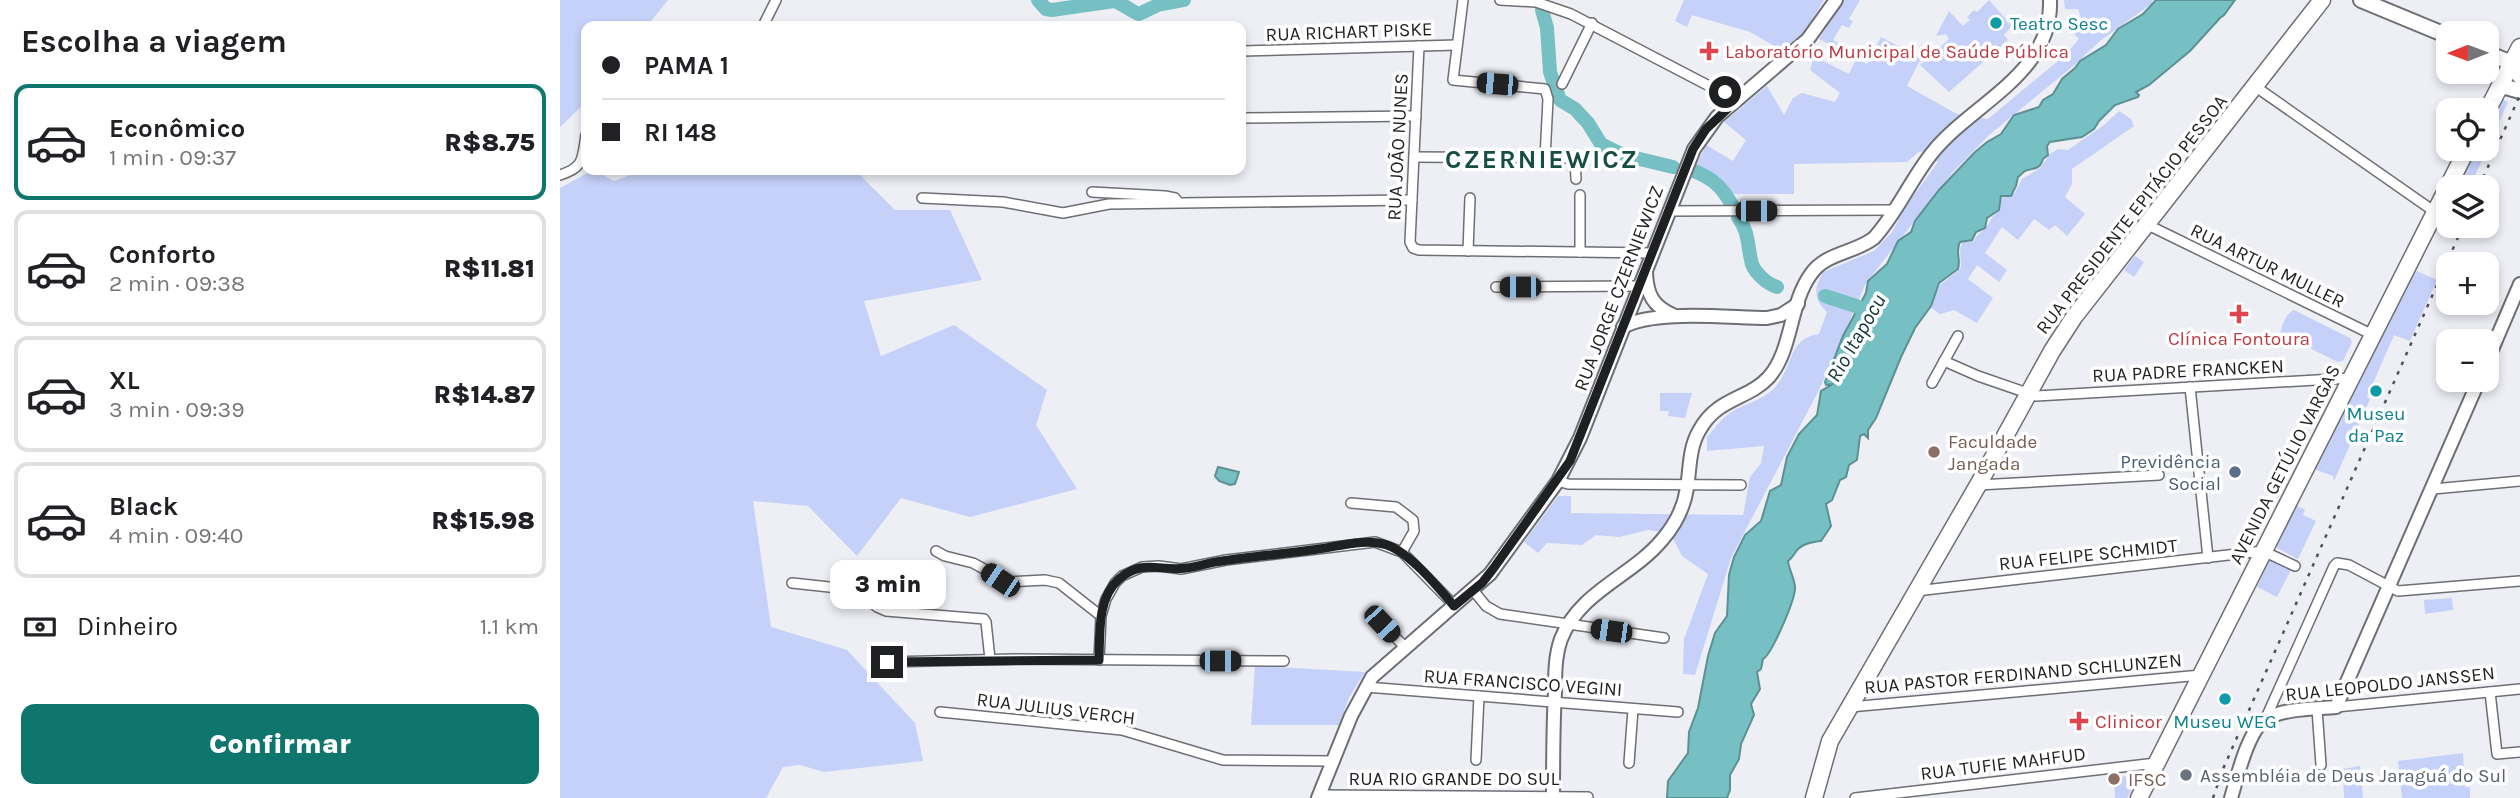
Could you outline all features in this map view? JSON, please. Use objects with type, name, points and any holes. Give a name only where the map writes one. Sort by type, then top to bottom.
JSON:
[{"type":"highway","name":"RUA PRESIDENTE EPITÁCIO PESSOA","points":[[1814,798],[1830,741],[2074,317],[2322,0]]},
{"type":"highway","points":[[2494,98],[2499,88],[2516,70],[2520,47]]},
{"type":"highway","name":"AVENIDA GETÚLIO VARGAS","points":[[2139,798],[2461,161]]},
{"type":"main road","name":"RUA JORGE CZERNIEWICZ","points":[[1319,796],[1366,687],[1377,672],[1473,590],[1493,569],[1558,481],[1580,438],[1668,211],[1699,140],[1717,117],[1799,48],[1836,0]]},
{"type":"main road","points":[[1553,797],[1554,703],[1558,654],[1569,625],[1591,597],[1662,541],[1678,517],[1688,486],[1694,444],[1705,421],[1722,405],[1765,381],[1776,367],[1805,284],[1818,266],[1831,258],[1864,246],[1879,232],[1927,159],[1942,142],[2032,59],[2048,28],[2050,0]]},
{"type":"main road","points":[[2361,0],[2436,31]]},
{"type":"main road","points":[[2499,60],[2516,70]]},
{"type":"main road","points":[[2499,88],[2507,87],[2520,91]]},
{"type":"main road","points":[[1646,269],[1651,301],[1677,317]]},
{"type":"main road","points":[[2499,333],[2520,284]]},
{"type":"main road","points":[[1623,327],[1641,318],[1767,318],[1781,315],[1798,304]]},
{"type":"main road","points":[[1767,318],[1779,326],[1784,336],[1784,346]]},
{"type":"main road","points":[[2336,706],[2474,392]]},
{"type":"main road","name":"RUA LEOPOLDO JANSSEN","points":[[2265,720],[2281,714],[2336,706]]},
{"type":"main road","points":[[2231,798],[2247,749],[2265,720]]},
{"type":"street","points":[[766,21],[776,0]]},
{"type":"street","points":[[1463,0],[1453,80],[1541,88],[1547,93],[1545,158]]},
{"type":"street","points":[[1500,0],[1536,2],[1592,23],[1737,100]]},
{"type":"street","points":[[1562,84],[1592,23]]},
{"type":"street","name":"RUA RICHART PISKE","points":[[1246,51],[1457,45]]},
{"type":"street","name":"RUA JOÃO NUNES","points":[[1419,46],[1410,242],[1413,248],[1419,250],[1468,251]]},
{"type":"street","points":[[2256,87],[2435,212]]},
{"type":"street","points":[[1246,118],[1416,117]]},
{"type":"street","points":[[1414,157],[1576,158],[1576,178]]},
{"type":"street","points":[[560,175],[578,167],[581,162]]},
{"type":"street","points":[[1092,192],[1166,195],[1178,202]]},
{"type":"street","points":[[1580,195],[1580,252]]},
{"type":"street","points":[[922,198],[1003,202],[1063,213],[1109,204],[1412,200]]},
{"type":"street","points":[[1470,198],[1468,251],[1652,253]]},
{"type":"street","points":[[1668,211],[1894,210]]},
{"type":"street","name":"RUA ARTUR MULLER","points":[[2148,225],[2373,335]]},
{"type":"street","points":[[1496,287],[1639,286]]},
{"type":"street","points":[[1932,383],[1958,336]]},
{"type":"street","name":"RUA PADRE FRANCKEN","points":[[1944,361],[2028,394],[2043,396],[2351,378]]},
{"type":"street","points":[[2190,387],[2208,558]]},
{"type":"street","points":[[1978,485],[2159,475]]},
{"type":"street","points":[[1558,481],[1568,484],[1741,485]]},
{"type":"street","points":[[2433,489],[2520,481]]},
{"type":"street","points":[[1351,503],[1389,505],[1413,520],[1414,531],[1402,552]]},
{"type":"street","points":[[1099,660],[1101,616],[1106,599],[1122,576],[1142,567],[1181,569],[1226,560],[1262,558],[1365,543],[1386,544],[1402,552],[1454,606]]},
{"type":"street","points":[[936,551],[972,563],[1008,582],[1045,580],[1059,583],[1101,616]]},
{"type":"street","points":[[2263,551],[2295,566]]},
{"type":"street","name":"RUA FELIPE SCHMIDT","points":[[1916,591],[2263,551]]},
{"type":"street","points":[[2265,720],[2334,566],[2341,562],[2389,587],[2406,592],[2520,581]]},
{"type":"street","points":[[792,583],[857,590],[886,611],[984,619],[990,660]]},
{"type":"street","points":[[1473,590],[1486,606],[1500,614],[1664,638]]},
{"type":"street","points":[[1382,624],[1405,647]]},
{"type":"street","points":[[887,662],[1284,661]]},
{"type":"street","name":"RUA PASTOR FERDINAND SCHLUNZEN","points":[[1849,707],[2201,675]]},
{"type":"street","name":"RUA FRANCISCO VEGINI","points":[[1366,687],[1678,712]]},
{"type":"street","name":"RUA LEOPOLDO JANSSEN","points":[[2336,706],[2520,689]]},
{"type":"street","points":[[2490,692],[2497,754],[2520,752]]},
{"type":"street","points":[[1476,760],[1479,696]]},
{"type":"street","points":[[1629,763],[1633,709]]},
{"type":"street","points":[[2317,709],[2321,765]]},
{"type":"street","name":"RUA JULIUS VERCH","points":[[940,712],[1122,730],[1223,760],[1333,761]]},
{"type":"street","name":"RUA TUFIE MAHFUD","points":[[1855,798],[2156,763]]},
{"type":"street","name":"RUA RIO GRANDE DO SUL","points":[[1319,796],[1588,797]]},
{"type":"shaded area","points":[[560,0],[668,0],[651,21],[581,21],[581,107],[560,127]]},
{"type":"shaded area","points":[[1684,0],[1824,0],[1805,31],[1783,51],[1750,32],[1692,15],[1687,27],[1675,21]]},
{"type":"shaded area","points":[[1844,0],[1860,0],[1849,19],[1853,21],[1849,28],[1842,25],[1833,40],[1850,50],[1848,54],[1819,39]]},
{"type":"shaded area","points":[[1989,0],[2012,26],[2004,35],[2008,40],[1949,92],[1920,65],[1949,39],[1946,34],[1936,36],[1949,11],[1963,26],[1970,20],[1967,17],[1974,10],[1977,12]]},
{"type":"shaded area","points":[[2064,0],[2153,0],[1989,135],[1952,173],[1866,283],[1819,390],[1731,558],[1695,675],[1683,674],[1684,639],[1708,574],[1682,556],[1670,533],[1648,530],[1619,537],[1596,535],[1582,545],[1547,543],[1538,553],[1524,542],[1558,496],[1571,496],[1571,513],[1743,515],[1750,477],[1761,463],[1764,446],[1707,451],[1707,437],[1727,415],[1767,394],[1777,385],[1797,347],[1802,341],[1819,334],[1827,312],[1819,303],[1816,293],[1823,272],[1874,251],[1892,232],[1906,206],[1938,162],[1920,151],[1907,162],[1794,164],[1794,194],[1733,194],[1732,204],[1724,204],[1712,186],[1691,176],[1706,145],[1733,161],[1746,140],[1724,122],[1767,86],[1784,115],[1793,98],[1802,93],[1835,102],[1840,93],[1810,70],[1813,60],[1821,60],[1849,74],[1856,59],[1867,64],[1881,37],[1921,58],[1907,86],[1957,114],[1988,119],[2064,56],[2079,39],[2072,32],[2083,23],[2078,9],[2065,9]]},
{"type":"shaded area","points":[[2500,98],[2508,102],[2499,122],[2499,100]]},
{"type":"shaded area","points":[[2119,111],[2131,119],[2134,126],[2072,169],[2072,184],[2065,197],[2085,214],[2067,236],[2055,225],[2049,230],[2034,219],[2018,240],[2002,227],[1985,253],[2007,270],[1999,282],[1977,265],[1968,279],[1993,298],[1977,323],[1954,310],[1940,314],[1930,307],[1940,285],[1961,268],[1960,248],[1963,242],[1973,241],[2000,210],[2002,198],[2015,193],[2022,179],[2040,168],[2050,154],[2058,149],[2068,150]]},
{"type":"shaded area","points":[[2468,161],[2482,161],[2475,175],[2461,175]]},
{"type":"shaded area","points":[[584,175],[603,175],[614,181],[630,175],[860,175],[895,210],[950,210],[982,280],[864,301],[881,356],[954,325],[1047,390],[1036,425],[1077,489],[970,517],[901,498],[857,556],[808,506],[753,501],[771,627],[847,650],[915,723],[923,761],[824,772],[800,765],[783,767],[766,798],[560,798],[560,188]]},
{"type":"shaded area","points":[[2135,256],[2144,262],[2134,277],[2124,270]]},
{"type":"shaded area","points":[[2414,270],[2436,280],[2410,341],[2394,335],[2367,397],[2370,399],[2334,481],[2333,476],[2314,469]]},
{"type":"shaded area","points":[[2294,310],[2350,338],[2352,342],[2343,361],[2338,362],[2281,334],[2284,320]]},
{"type":"shaded area","points":[[1660,393],[1692,393],[1685,418],[1668,416],[1669,411],[1660,411]]},
{"type":"shaded area","points":[[2295,505],[2305,510],[2303,515],[2316,521],[2298,559],[2277,548]]},
{"type":"shaded area","points":[[2270,558],[2292,568],[2277,597],[2257,587]]},
{"type":"shaded area","points":[[2452,598],[2453,610],[2425,614],[2424,600]]},
{"type":"shaded area","points":[[1255,666],[1365,672],[1349,698],[1339,725],[1251,725]]},
{"type":"shaded area","points":[[2463,753],[2465,787],[2470,787],[2470,798],[2402,798],[2398,761]]},
{"type":"shaded area","points":[[2360,766],[2363,798],[2344,798],[2343,769]]},
{"type":"shaded area","points":[[2140,774],[2127,798],[2115,798],[2114,778]]},
{"type":"water","name":"Rio Itapocu","points":[[2156,0],[2235,0],[2190,51],[2149,85],[2136,92],[2138,97],[2115,105],[2094,129],[2082,137],[2050,142],[2047,146],[2048,155],[2040,165],[2018,177],[2011,196],[2001,196],[1999,210],[1987,218],[1985,228],[1976,232],[1972,240],[1960,242],[1958,269],[1939,283],[1931,306],[1915,328],[1901,357],[1876,418],[1868,430],[1868,438],[1864,434],[1860,436],[1857,460],[1849,465],[1846,477],[1840,480],[1832,500],[1826,504],[1831,526],[1821,541],[1803,546],[1788,561],[1795,585],[1794,594],[1777,638],[1757,672],[1760,689],[1751,704],[1754,715],[1741,744],[1739,759],[1730,775],[1727,798],[1667,798],[1668,781],[1688,753],[1689,732],[1698,708],[1715,633],[1727,616],[1729,575],[1734,557],[1745,535],[1761,521],[1770,491],[1781,485],[1787,457],[1799,434],[1817,415],[1821,391],[1833,384],[1826,385],[1825,382],[1843,336],[1866,293],[1868,281],[1887,264],[1898,241],[1911,232],[1915,221],[1939,190],[1974,153],[2001,134],[2014,115],[2039,107],[2080,61],[2106,45],[2118,29],[2143,14]]},
{"type":"water","points":[[1218,467],[1239,472],[1235,484],[1219,481],[1215,476]]},
{"type":"waterway","points":[[1038,0],[1046,9],[1052,10],[1114,1],[1139,14],[1158,5],[1184,0]]},
{"type":"waterway","points":[[1542,10],[1547,28],[1550,72],[1560,100],[1575,109],[1601,144],[1623,155],[1673,167]]},
{"type":"waterway","points":[[1694,171],[1717,185],[1733,207]]},
{"type":"waterway","points":[[1738,217],[1746,233],[1754,268],[1765,280],[1777,287]]},
{"type":"waterway","name":"Rio Itapocu","points":[[1825,296],[1859,307]]},
{"type":"railway","points":[[2484,175],[2520,95]]},
{"type":"railway","points":[[2213,798],[2223,769],[2458,238]]},
{"type":"place","name":"Teatro Sesc","points":[[1996,23]]},
{"type":"place","name":"Laboratório Municipal de Saúde Pública","points":[[1709,51]]},
{"type":"place","name":"Clínica Fontoura","points":[[2239,314]]},
{"type":"place","name":"Museu da Paz","points":[[2376,391]]},
{"type":"place","name":"Faculdade Jangada","points":[[1934,452]]},
{"type":"place","name":"Previdência Social","points":[[2235,472]]},
{"type":"place","name":"Museu WEG","points":[[2225,699]]},
{"type":"place","name":"Clinicor","points":[[2079,721]]},
{"type":"place","name":"Assembléia de Deus Jaraguá do Sul","points":[[2186,775]]},
{"type":"place","name":"IFSC","points":[[2114,779]]},
{"type":"district","name":"CZERNIEWICZ","points":[[1542,159]]},
{"type":"route","points":[[887,662],[1099,660],[1101,616],[1106,599],[1115,583],[1130,572],[1142,567],[1181,569],[1226,560],[1262,558],[1375,542],[1402,552],[1454,606],[1482,583],[1570,461],[1693,149],[1706,129],[1737,100],[1725,92]]}]
